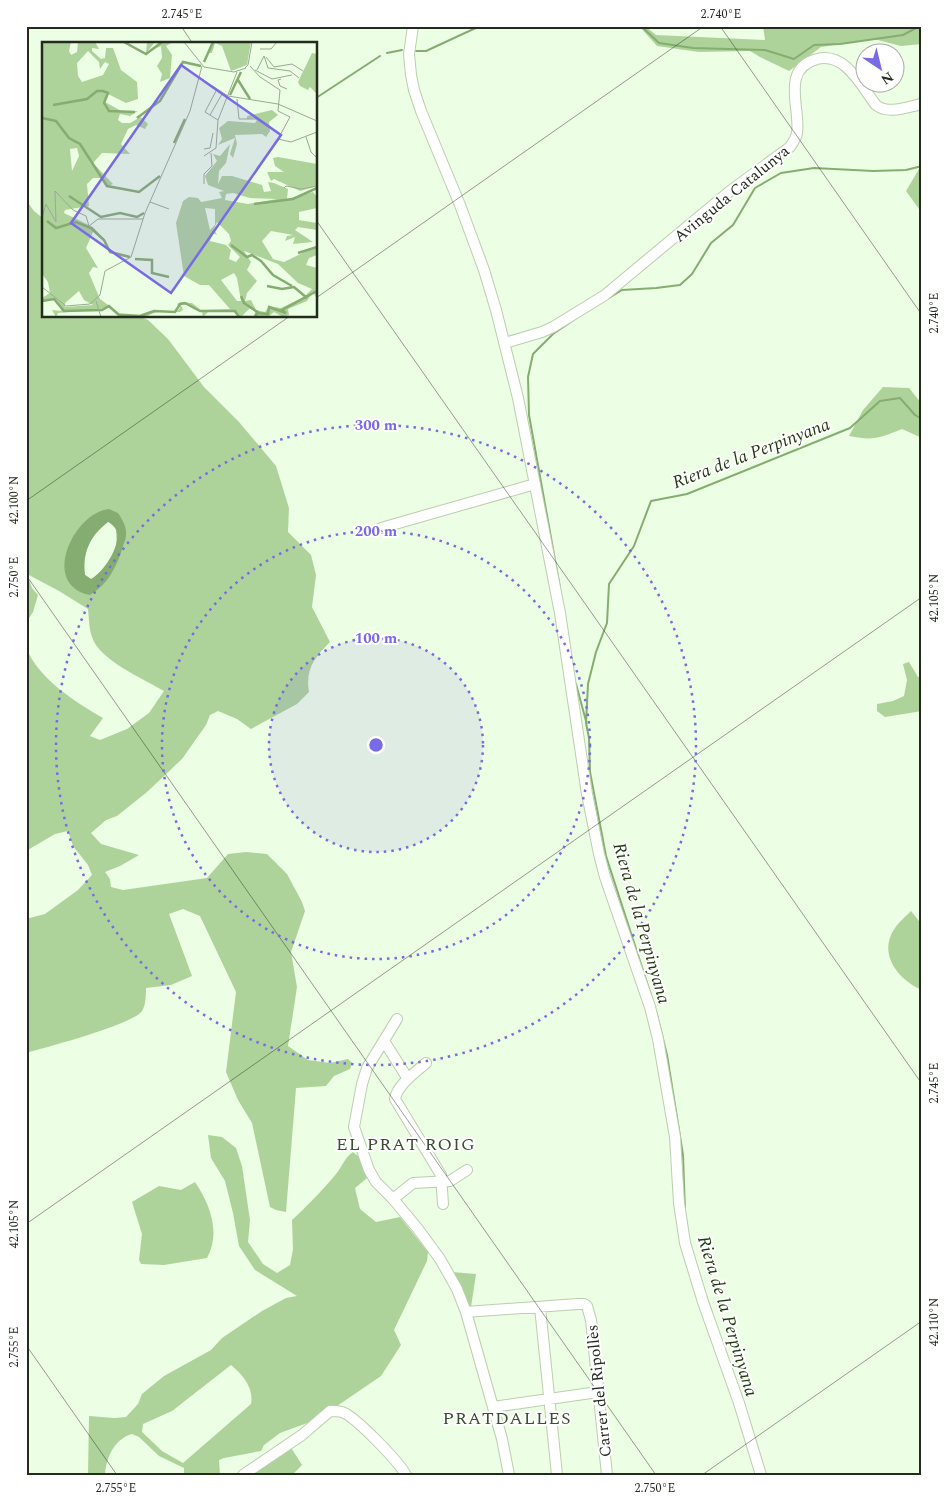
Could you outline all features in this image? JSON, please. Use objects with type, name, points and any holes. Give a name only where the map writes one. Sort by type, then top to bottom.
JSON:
[{"type":"street","points":[[413,26],[410,54],[414,90],[476,246],[505,343],[565,640],[587,794],[599,854],[605,877],[650,1007],[658,1039],[675,1137],[682,1231],[700,1294],[739,1403],[761,1475]]},
{"type":"street","name":"Avinguda Catalunya","points":[[505,343],[548,330],[605,295],[730,191],[790,147],[798,130],[794,100],[796,79],[802,68],[811,61],[828,58],[842,63],[876,105],[882,109],[892,110],[922,104]]},
{"type":"street","points":[[382,528],[535,484]]},
{"type":"street","points":[[398,1019],[367,1068],[354,1127],[369,1170],[376,1182],[393,1199],[440,1259],[457,1289],[466,1312],[493,1407],[506,1455],[509,1475]]},
{"type":"street","points":[[384,1041],[408,1080]]},
{"type":"street","points":[[426,1063],[395,1095],[395,1099],[441,1175],[443,1204]]},
{"type":"street","points":[[393,1199],[413,1183],[450,1180],[467,1170]]},
{"type":"street","name":"Carrer del Ripollès","points":[[540,1307],[578,1304],[587,1306],[607,1475]]},
{"type":"street","points":[[466,1312],[540,1307],[557,1475]]},
{"type":"street","points":[[493,1407],[598,1392]]},
{"type":"street","points":[[242,1475],[302,1435],[330,1411],[341,1412],[351,1417],[389,1454],[406,1475]]},
{"type":"shaded area","points":[[639,26],[645,26],[656,35],[765,40],[763,26],[922,26],[922,44],[906,46],[906,42],[886,42],[874,39],[821,47],[789,71],[750,51],[699,52],[657,46]]},
{"type":"shaded area","points":[[922,164],[922,213],[906,191]]},
{"type":"shaded area","points":[[26,200],[34,211],[42,217],[42,318],[144,318],[148,320],[168,339],[204,387],[239,422],[276,466],[289,508],[288,532],[311,555],[316,575],[312,607],[330,642],[312,664],[308,677],[309,692],[297,704],[251,729],[237,719],[218,711],[210,715],[206,725],[182,759],[147,792],[117,816],[106,820],[91,833],[101,844],[139,855],[105,872],[110,879],[111,887],[123,890],[207,878],[228,854],[246,852],[267,854],[287,874],[302,902],[305,911],[291,952],[297,987],[288,1046],[308,1060],[330,1063],[348,1059],[352,1063],[350,1069],[334,1076],[326,1086],[296,1088],[286,1212],[270,1207],[252,1123],[238,1100],[226,1072],[236,992],[200,916],[183,909],[169,914],[192,976],[171,985],[146,988],[145,1003],[142,1011],[123,1023],[26,1053],[26,919],[45,914],[78,890],[92,875],[88,865],[73,846],[68,831],[55,834],[26,851],[26,648],[32,659],[49,680],[70,697],[103,718],[90,736],[100,740],[127,729],[149,713],[164,691],[123,668],[103,653],[92,637],[88,609],[27,574],[32,588],[38,595],[33,612],[26,623]],"holes":[[[108,521],[116,529],[116,544],[113,556],[107,565],[91,579],[85,575],[86,552],[96,532]]]},
{"type":"shaded area","points":[[883,387],[909,388],[922,404],[922,438],[902,429],[876,438],[849,436],[863,410]]},
{"type":"shaded area","points":[[109,509],[118,513],[123,520],[126,536],[118,561],[111,574],[102,586],[90,595],[75,589],[67,578],[65,564],[67,550],[74,535],[96,513]],"holes":[[[108,522],[114,527],[117,534],[114,551],[103,568],[91,579],[85,575],[86,552],[92,539],[102,527]]]},
{"type":"shaded area","points":[[909,662],[918,677],[922,677],[922,711],[885,717],[877,711],[877,704],[893,701],[904,696],[907,680],[903,664]]},
{"type":"shaded area","points":[[911,911],[922,925],[922,990],[905,980],[898,973],[889,956],[890,937]]},
{"type":"shaded area","points":[[208,1135],[222,1137],[236,1148],[242,1166],[250,1220],[248,1242],[263,1264],[277,1273],[290,1265],[293,1249],[292,1220],[325,1186],[350,1154],[353,1152],[358,1156],[367,1178],[355,1188],[360,1209],[376,1222],[400,1217],[428,1252],[427,1261],[394,1330],[401,1345],[381,1376],[318,1419],[280,1433],[264,1445],[261,1451],[219,1460],[220,1475],[184,1475],[184,1468],[159,1456],[139,1437],[132,1434],[120,1440],[112,1450],[107,1462],[105,1475],[88,1475],[89,1416],[126,1417],[138,1404],[142,1394],[164,1376],[211,1350],[222,1338],[262,1311],[286,1298],[297,1296],[255,1270],[239,1246],[225,1181],[211,1158]],"holes":[[[231,1365],[249,1387],[251,1404],[183,1463],[162,1451],[142,1432],[143,1424],[172,1411]]]},
{"type":"shaded area","points":[[195,1182],[205,1200],[212,1219],[213,1239],[207,1258],[164,1265],[141,1264],[139,1260],[142,1234],[132,1202],[159,1186],[181,1190]]},
{"type":"shaded area","points":[[452,1272],[476,1274],[471,1307],[469,1308]]},
{"type":"shaded area","points":[[290,1446],[302,1465],[292,1475],[252,1475]]},
{"type":"waterway","points":[[416,51],[426,51],[480,26]]},
{"type":"waterway","points":[[641,26],[659,43],[693,48],[765,50],[794,59],[814,45],[840,44],[903,35],[920,26]]},
{"type":"waterway","points":[[387,53],[402,50]]},
{"type":"waterway","points":[[318,97],[380,56]]},
{"type":"waterway","points":[[609,298],[622,290],[680,285],[692,274],[711,243],[733,225],[755,188],[781,173],[814,168],[873,171],[906,170],[922,166]]},
{"type":"waterway","points":[[560,588],[529,415],[528,377],[533,354],[553,334],[581,315]]},
{"type":"waterway","name":"Riera de la Perpinyana","points":[[651,995],[606,856],[590,772],[589,738],[586,723],[588,684],[596,652],[607,623],[609,584],[634,546],[651,501],[687,494],[850,428],[880,401],[900,398],[915,415],[922,419]]},
{"type":"waterway","points":[[576,684],[586,721]]},
{"type":"waterway","name":"Riera de la Perpinyana","points":[[656,1011],[667,1055],[683,1155],[685,1211]]},
{"type":"waterway","name":"Riera de la Perpinyana","points":[[706,1296],[712,1313]]},
{"type":"district","name":"EL PRAT ROIG","points":[[406,1144]]},
{"type":"district","name":"PRATDALLES","points":[[507,1418]]}]
